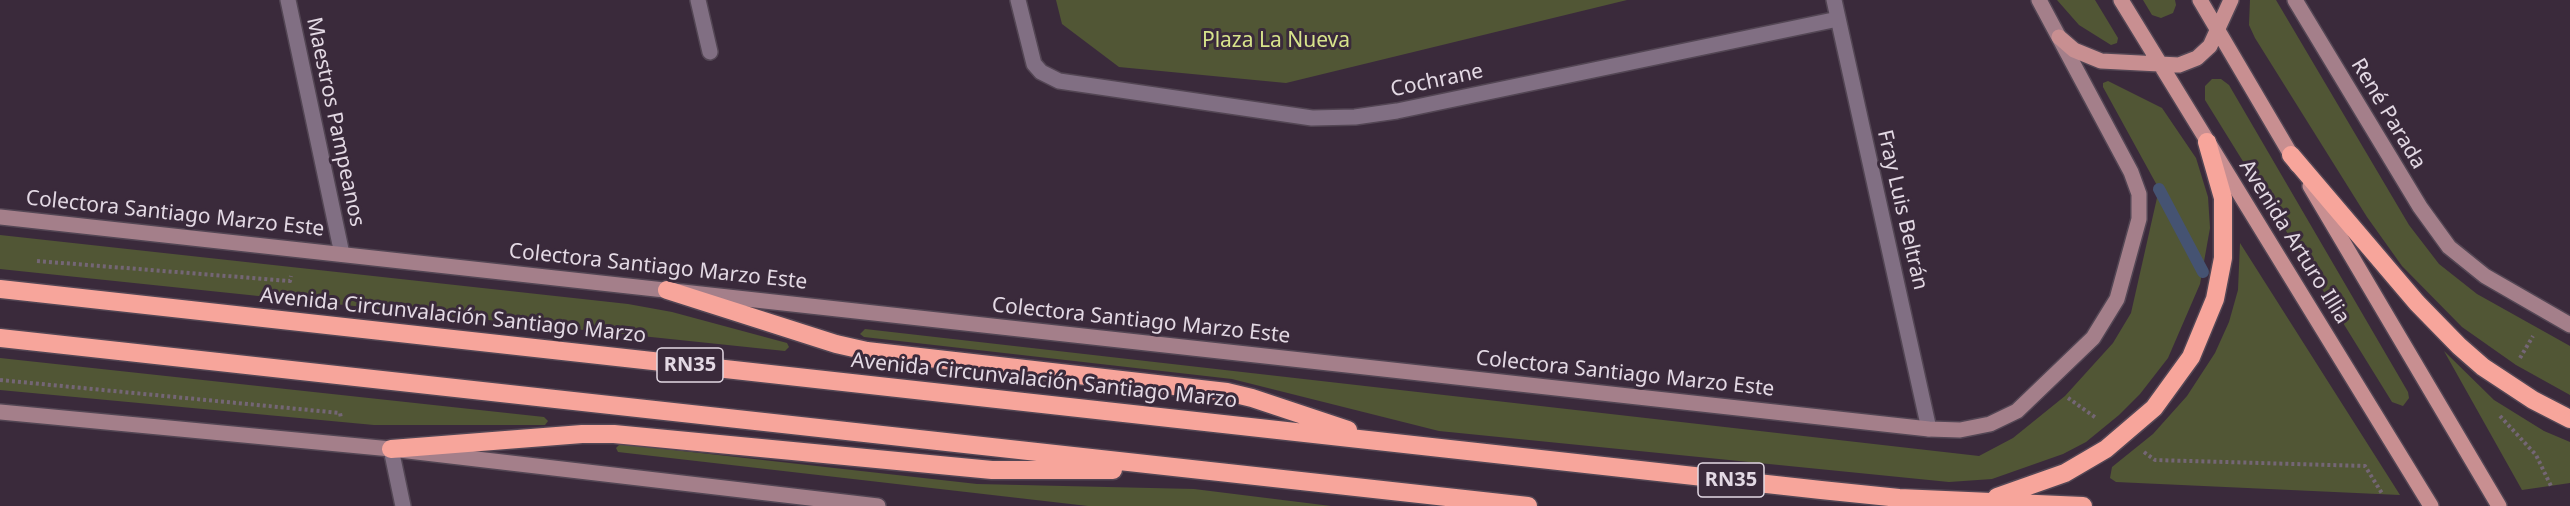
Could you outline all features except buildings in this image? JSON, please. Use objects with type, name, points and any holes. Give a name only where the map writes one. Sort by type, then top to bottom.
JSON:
[{"type":"highway","points":[[1977,502],[2022,490],[2086,463],[2139,423],[2180,375],[2208,320],[2215,299],[2223,258],[2223,198],[2208,142]]},
{"type":"highway","points":[[2291,155],[2417,303],[2459,346],[2483,367],[2533,400],[2570,419]]},
{"type":"highway","name":"Avenida Circunvalación Santiago Marzo","points":[[0,289],[1821,490],[1977,502],[2083,506]]},
{"type":"highway","points":[[667,290],[859,350],[1227,392],[1252,398],[1381,441]]},
{"type":"highway","name":"RN35","points":[[0,338],[1528,506]]},
{"type":"highway","points":[[391,449],[582,434],[614,434],[992,470],[1187,468]]},
{"type":"main road","name":"Avenida Arturo Illia","points":[[2121,0],[2431,506]]},
{"type":"main road","name":"Avenida Arturo Illia","points":[[2200,0],[2499,506]]},
{"type":"main road","points":[[2059,36],[2074,50],[2091,58],[2161,66],[2179,64],[2197,58],[2210,46],[2219,32],[2231,0]]},
{"type":"street","name":"Maestros Pampeanos","points":[[288,0],[342,254]]},
{"type":"street","points":[[698,0],[710,52]]},
{"type":"street","name":"Cochrane","points":[[1018,0],[1030,55],[1041,72],[1068,83],[1270,114],[1312,118],[1355,117],[1838,19]]},
{"type":"street","name":"Fray Luis Beltrán","points":[[1834,0],[1929,429]]},
{"type":"street","points":[[2039,0],[2059,36]]},
{"type":"street","name":"René Parada","points":[[2295,0],[2420,207],[2450,247],[2486,276],[2570,325]]},
{"type":"street","name":"Colectora Santiago Marzo Este","points":[[0,217],[1929,429],[1974,428],[2018,411],[2093,338],[2117,299],[2137,231],[2139,194],[2127,162],[2059,36]]},
{"type":"street","points":[[0,412],[391,449],[878,506]]},
{"type":"street","points":[[391,449],[403,506]]},
{"type":"path","points":[[35,260],[290,281]]},
{"type":"path","points":[[2516,364],[2538,328]]},
{"type":"path","points":[[0,380],[340,412],[341,423]]},
{"type":"path","points":[[2065,396],[2098,420]]},
{"type":"path","points":[[2498,414],[2536,455],[2551,486]]},
{"type":"path","points":[[2138,448],[2155,459],[2366,466],[2383,495]]},
{"type":"green space","name":"Plaza La Nueva","points":[[1056,0],[1627,0],[1286,83],[1119,67],[1062,24]]},
{"type":"green space","points":[[2057,0],[2095,0],[2118,38],[2117,43],[2111,45],[2079,25]]},
{"type":"green space","points":[[2143,0],[2175,0],[2176,5],[2173,13],[2161,18],[2152,15]]},
{"type":"green space","points":[[2250,0],[2276,0],[2409,225],[2439,264],[2477,294],[2570,346],[2570,395],[2516,365],[2462,327],[2402,266],[2367,217],[2255,38],[2249,25]]},
{"type":"green space","points":[[2212,79],[2221,79],[2229,85],[2408,392],[2409,398],[2403,406],[2392,402],[2205,100],[2205,86]]},
{"type":"green space","points":[[2108,81],[2162,108],[2196,158],[2208,197],[2210,228],[2200,284],[2168,358],[2140,394],[2119,415],[2086,442],[2063,454],[1992,479],[1949,482],[1439,431],[1232,379],[864,337],[860,334],[865,329],[1979,456],[2013,438],[2065,396],[2113,343],[2131,313],[2159,189],[2103,87],[2103,83]]},
{"type":"green space","points":[[0,235],[628,304],[672,312],[787,343],[789,347],[785,351],[0,269]]},
{"type":"green space","points":[[2240,243],[2400,495],[2116,482],[2110,478],[2112,467],[2153,434],[2187,396],[2215,353],[2229,322],[2238,290]]},
{"type":"green space","points":[[2444,351],[2494,400],[2544,431],[2570,442],[2570,483],[2522,490]]},
{"type":"green space","points":[[0,358],[544,417],[548,421],[545,425],[374,425],[0,390]]},
{"type":"green space","points":[[620,444],[977,484],[1194,489],[1331,506],[1088,506],[618,452],[616,448]]},
{"type":"waterway","points":[[2159,189],[2203,272]]}]
